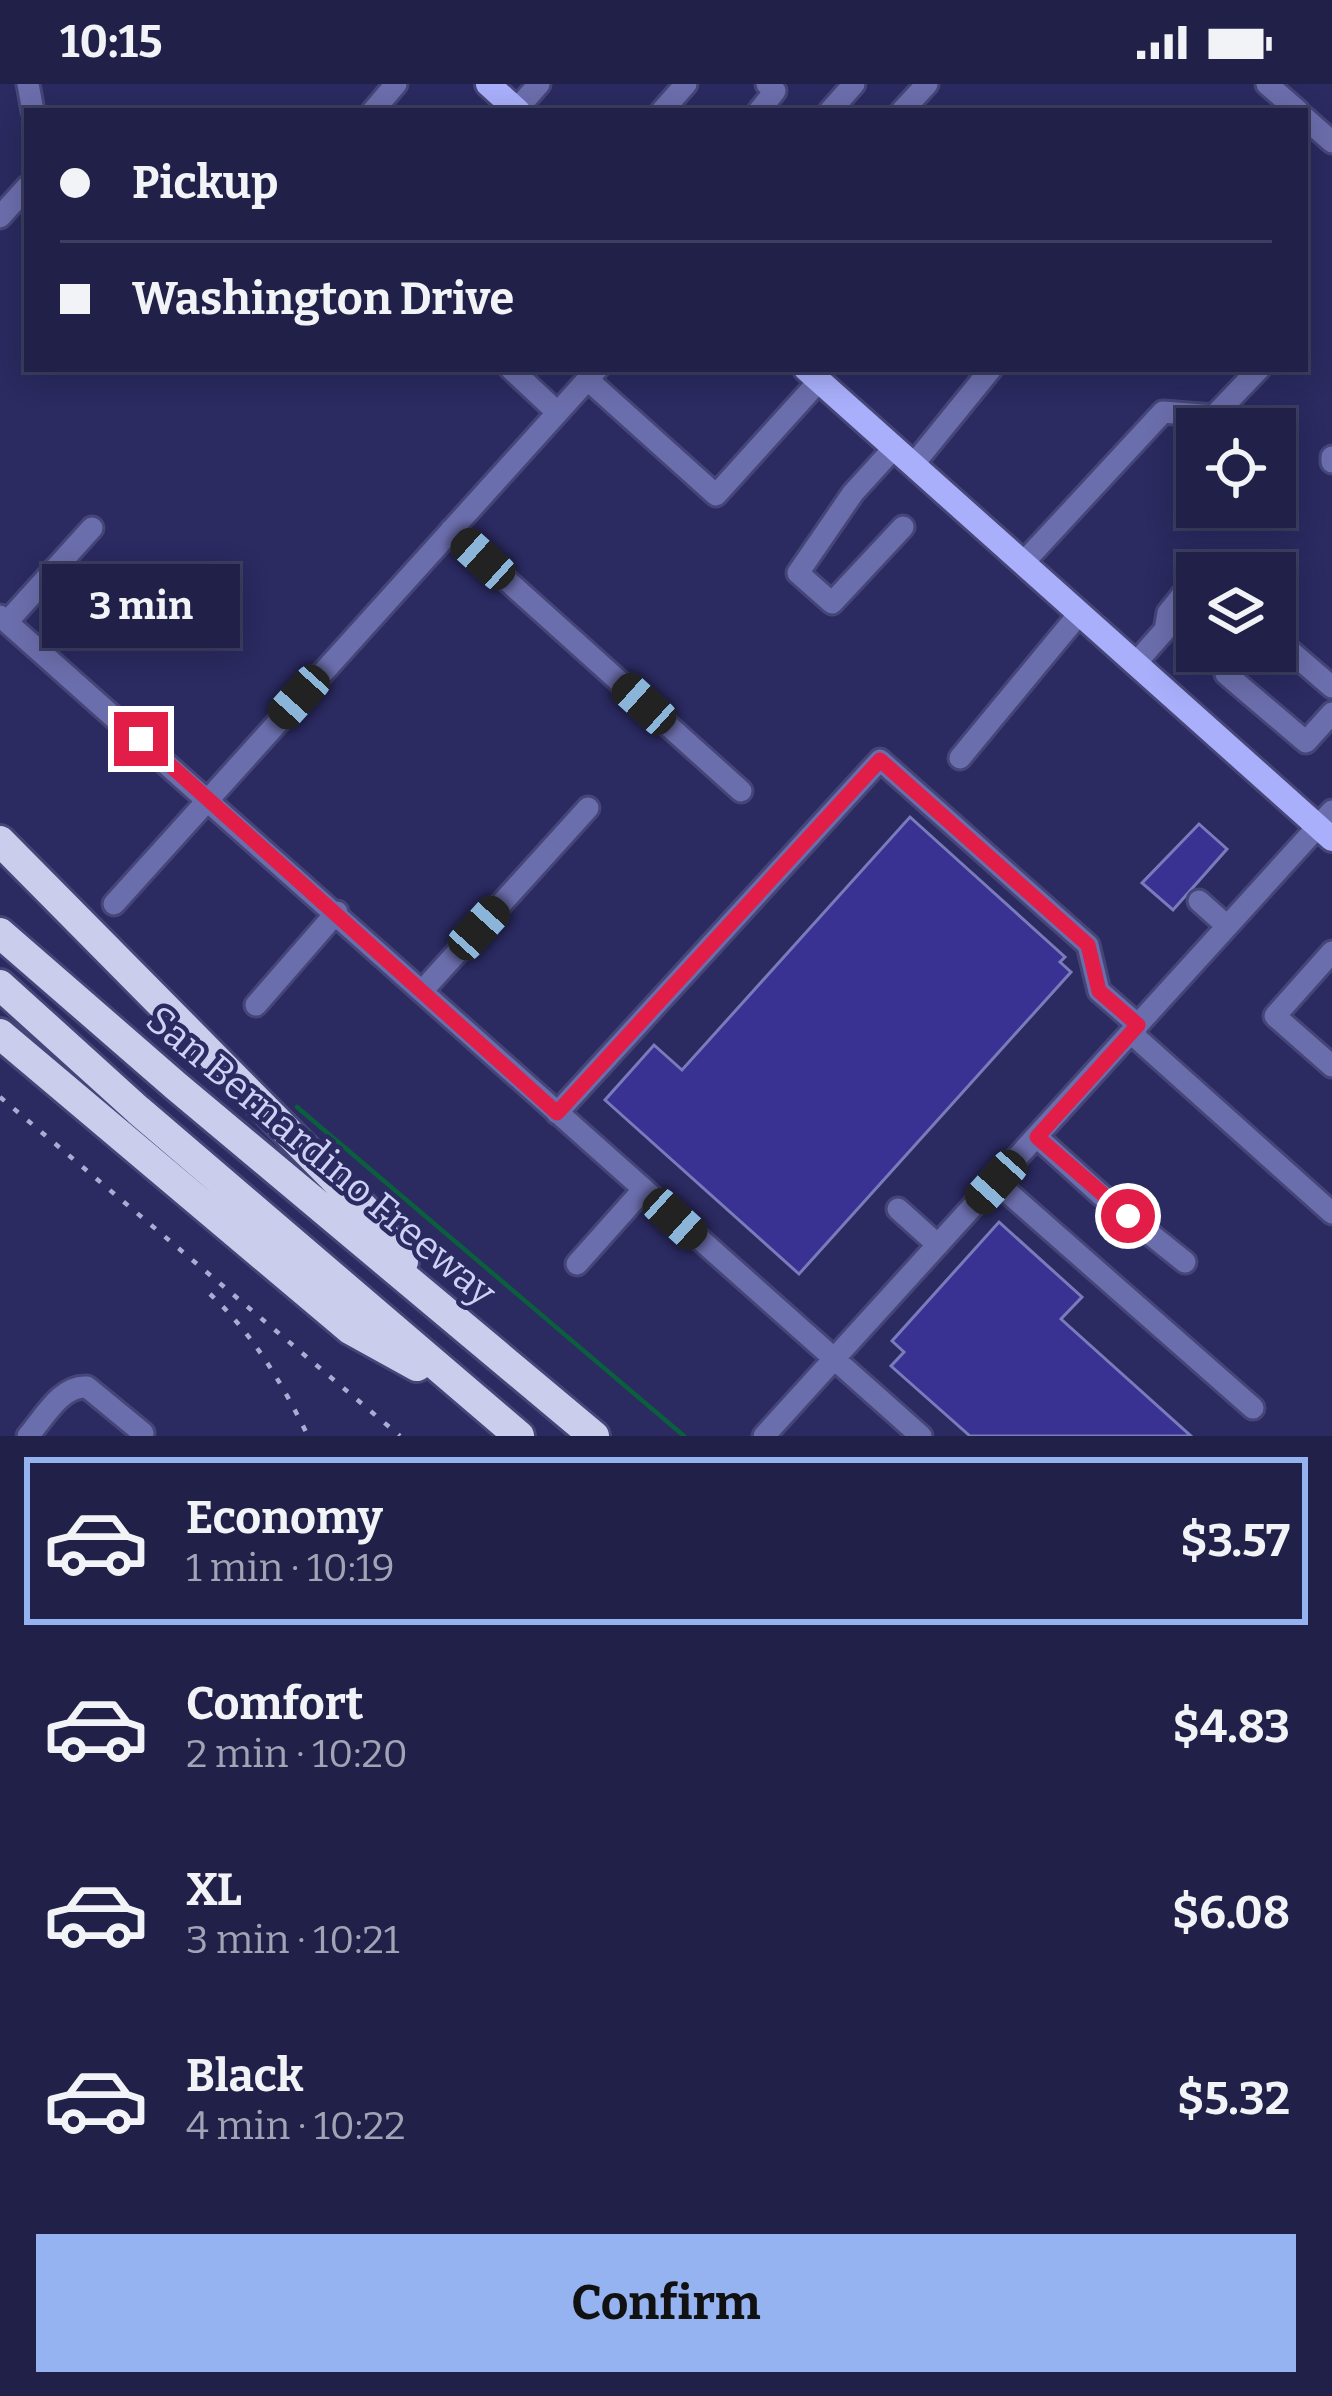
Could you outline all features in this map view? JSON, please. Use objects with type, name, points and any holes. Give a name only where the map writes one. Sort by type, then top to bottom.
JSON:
[{"type":"highway","points":[[0,841],[370,1214],[427,1297]]},
{"type":"highway","name":"San Bernardino Freeway","points":[[0,933],[594,1436]]},
{"type":"highway","name":"San Bernardino Freeway","points":[[0,985],[138,1110],[519,1436]]},
{"type":"highway","points":[[0,1034],[350,1329],[474,1398]]},
{"type":"main road","points":[[488,84],[515,108]]},
{"type":"main road","points":[[812,375],[1136,664],[1327,825]]},
{"type":"street","points":[[376,108],[397,84]]},
{"type":"street","points":[[519,108],[539,84]]},
{"type":"street","points":[[665,108],[686,84]]},
{"type":"street","points":[[761,108],[775,91],[767,84]]},
{"type":"street","points":[[833,108],[854,84]]},
{"type":"street","points":[[905,108],[927,84]]},
{"type":"street","points":[[1268,84],[1295,108]]},
{"type":"street","points":[[1308,121],[1332,142]]},
{"type":"street","points":[[0,217],[24,191]]},
{"type":"street","points":[[514,372],[557,412]]},
{"type":"street","points":[[903,527],[832,603],[798,573],[853,494],[903,456],[988,372]]},
{"type":"street","points":[[1022,563],[1163,412],[1214,416],[1256,372]]},
{"type":"street","points":[[114,904],[557,412],[583,375],[716,495],[812,375]]},
{"type":"street","points":[[92,528],[4,619],[921,1436]]},
{"type":"street","points":[[451,530],[740,791]]},
{"type":"street","points":[[1136,664],[1165,630],[1168,613],[1176,603]]},
{"type":"street","points":[[960,758],[1079,614]]},
{"type":"street","points":[[1296,656],[1332,687]]},
{"type":"street","points":[[1228,672],[1306,742],[1332,712]]},
{"type":"street","points":[[557,1113],[880,760],[1088,945],[1099,991],[1332,1213]]},
{"type":"street","points":[[424,989],[588,808]]},
{"type":"street","points":[[764,1436],[1227,926],[1327,825]]},
{"type":"street","points":[[1199,901],[1227,926]]},
{"type":"street","points":[[256,1005],[337,913]]},
{"type":"street","points":[[1332,952],[1275,1016],[1332,1066]]},
{"type":"street","points":[[1037,1137],[1185,1262]]},
{"type":"street","points":[[996,1182],[1253,1408]]},
{"type":"street","points":[[577,1264],[643,1190]]},
{"type":"street","points":[[898,1209],[938,1245]]},
{"type":"street","points":[[28,1436],[67,1391],[77,1386],[88,1387],[143,1433]]},
{"type":"building","points":[[910,817],[1065,957],[1060,962],[1071,972],[799,1274],[605,1100],[654,1045],[682,1070]]},
{"type":"building","points":[[1199,824],[1227,849],[1173,910],[1142,883]]},
{"type":"building","points":[[999,1222],[1082,1297],[1061,1319],[1191,1436],[970,1436],[891,1366],[904,1352],[892,1341]]},
{"type":"waterway","points":[[297,1107],[684,1436]]},
{"type":"railway","points":[[0,1097],[400,1436]]},
{"type":"railway","points":[[210,1294],[265,1360],[308,1436]]},
{"type":"route","points":[[141,739],[557,1113],[880,760],[1088,945],[1099,991],[1138,1025],[1037,1137],[1128,1216]]}]
